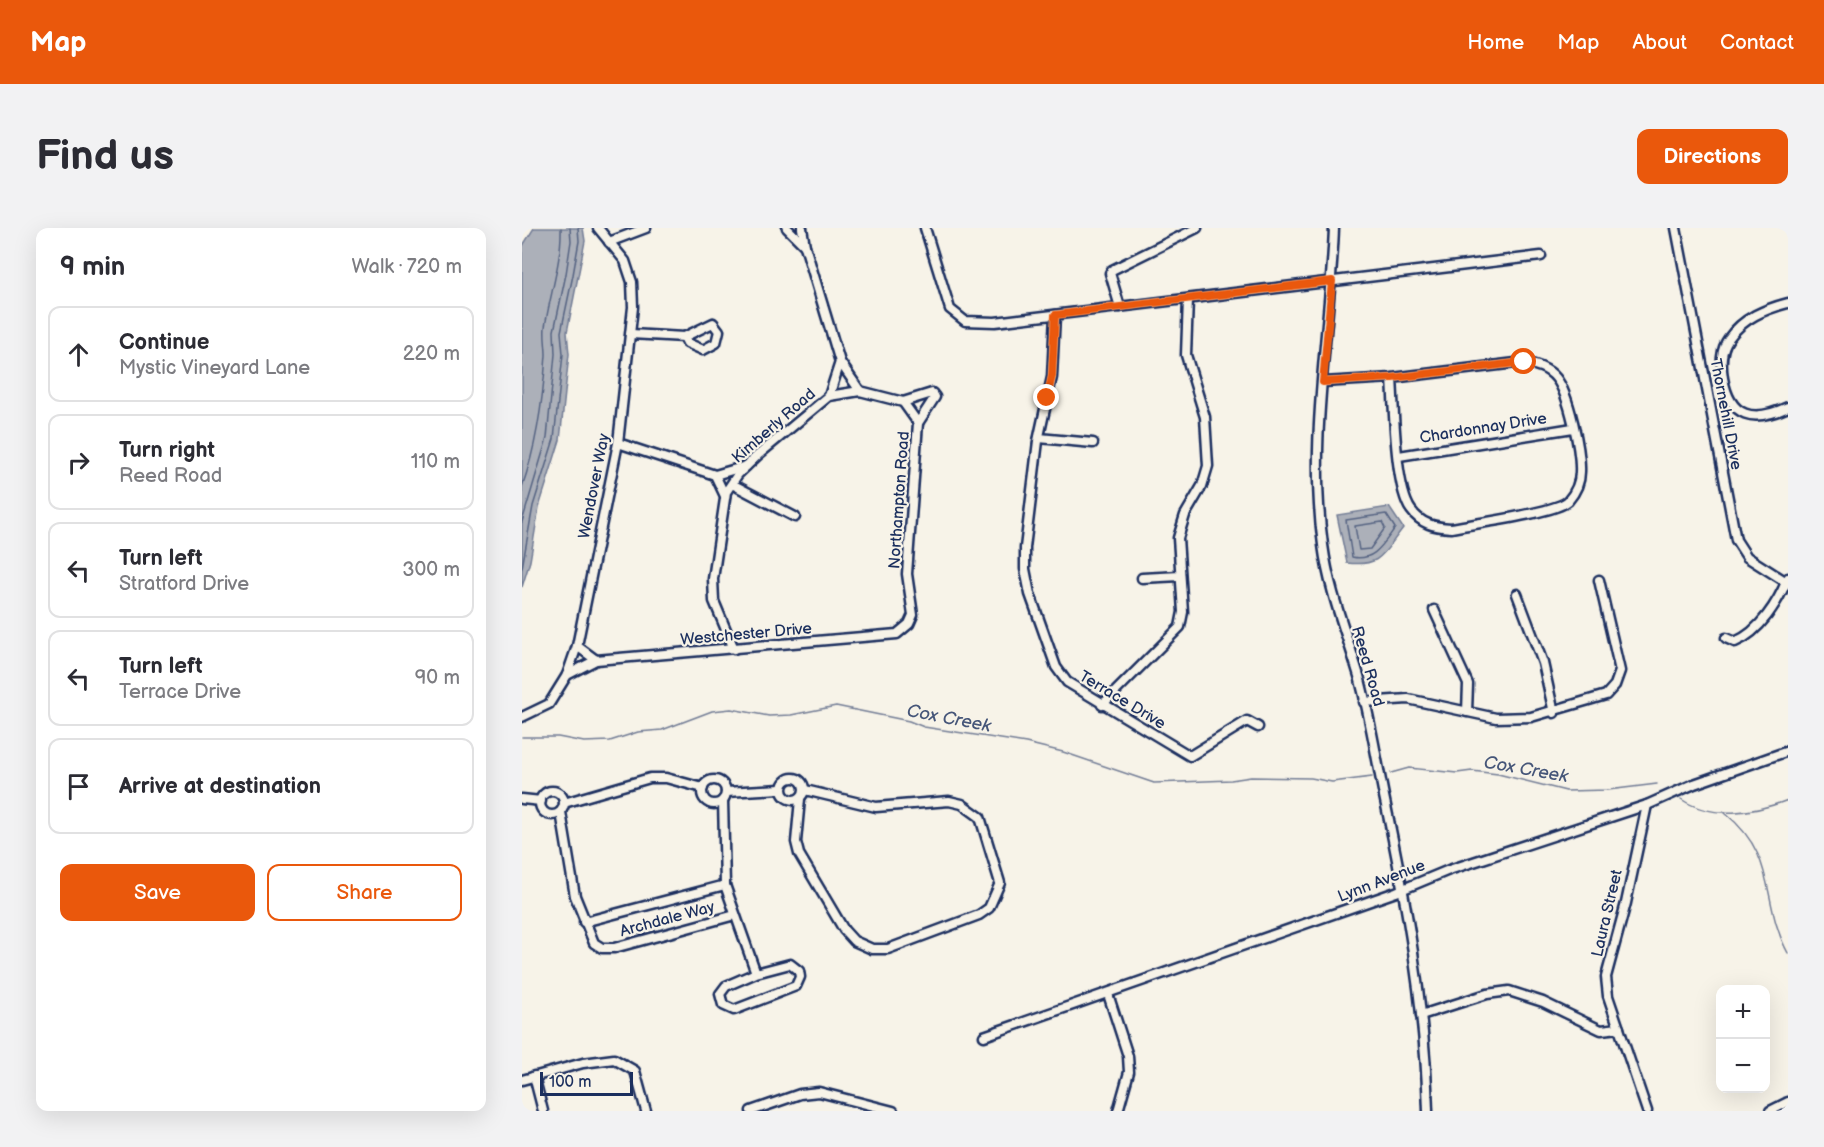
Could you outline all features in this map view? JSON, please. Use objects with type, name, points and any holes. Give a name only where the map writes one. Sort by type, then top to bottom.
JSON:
[{"type":"street","points":[[598,228],[609,242],[646,228]]},
{"type":"street","points":[[787,228],[806,246]]},
{"type":"street","points":[[802,228],[840,362],[860,392],[903,402]]},
{"type":"street","points":[[926,228],[950,309],[965,321],[995,322],[1541,256]]},
{"type":"street","points":[[1120,307],[1110,273],[1112,270],[1197,228]]},
{"type":"street","name":"Reed Road","points":[[1334,228],[1317,491],[1323,547],[1331,588],[1364,702],[1403,889],[1421,1015],[1428,1111]]},
{"type":"street","name":"Thornehill Drive","points":[[1676,228],[1733,528],[1747,557],[1787,581],[1767,615],[1747,637],[1735,642],[1726,638]]},
{"type":"street","name":"Wendover Way","points":[[522,717],[549,704],[567,675],[577,646],[618,443],[631,334],[632,282],[625,261],[609,242]]},
{"type":"street","points":[[1102,705],[1180,627],[1183,612],[1178,538],[1180,527],[1202,486],[1208,466],[1205,417],[1186,355],[1188,299]]},
{"type":"street","points":[[1788,303],[1757,313],[1743,322],[1726,344],[1721,368],[1727,398],[1736,409],[1748,415],[1779,412],[1788,407]]},
{"type":"street","name":"Terrace Drive","points":[[1055,315],[1052,376],[1039,438],[1025,548],[1027,584],[1056,667],[1067,682],[1190,756],[1247,721],[1258,727]]},
{"type":"street","points":[[631,334],[684,337]]},
{"type":"street","name":"Kimberly Road","points":[[734,650],[714,601],[713,579],[725,496],[747,465],[829,396],[840,362]]},
{"type":"street","points":[[1323,382],[1392,378],[1524,362],[1540,366],[1557,379],[1564,394],[1581,473],[1577,487],[1566,502],[1549,509],[1451,528],[1435,527],[1421,521],[1404,498],[1392,378]]},
{"type":"street","name":"Kimberly Road","points":[[829,396],[860,392]]},
{"type":"street","name":"Northampton Road","points":[[913,615],[907,574],[918,423],[935,397],[932,393],[903,402],[918,423]]},
{"type":"street","name":"Chardonnay Drive","points":[[1399,456],[1573,428]]},
{"type":"street","points":[[1039,438],[1094,443]]},
{"type":"street","points":[[618,443],[715,475],[747,465]]},
{"type":"street","points":[[715,475],[725,496]]},
{"type":"street","points":[[732,484],[795,517]]},
{"type":"street","points":[[1142,578],[1180,576]]},
{"type":"street","points":[[1364,702],[1408,699],[1467,712],[1517,719],[1554,713],[1606,695],[1618,678],[1618,658],[1599,580]]},
{"type":"street","points":[[1517,594],[1543,663],[1554,713]]},
{"type":"street","points":[[1434,610],[1468,684],[1467,712]]},
{"type":"street","name":"Westchester Drive","points":[[596,660],[734,650],[897,634],[909,624],[913,615]]},
{"type":"street","points":[[567,675],[596,660],[577,646]]},
{"type":"street","name":"Lynn Avenue","points":[[984,1036],[1403,889],[1449,870],[1647,805],[1694,784],[1788,752]]},
{"type":"street","points":[[781,789],[784,781],[792,777],[801,781],[805,790]]},
{"type":"street","points":[[564,803],[650,778],[666,778],[703,788]]},
{"type":"street","points":[[756,973],[725,885],[724,796],[722,783],[714,780],[707,782],[702,792],[706,801],[714,804],[724,796],[781,789]]},
{"type":"street","points":[[781,789],[789,800],[800,799]]},
{"type":"street","points":[[805,790],[876,807],[949,801],[973,810],[986,830],[1000,883],[989,908],[965,921],[888,949],[864,947],[844,930],[800,854],[796,842],[800,799],[805,790]]},
{"type":"street","points":[[552,791],[561,795],[564,803],[561,812],[552,816],[543,813],[541,801],[543,795],[552,791]]},
{"type":"street","points":[[522,799],[541,801]]},
{"type":"street","name":"Laura Street","points":[[1647,805],[1626,903],[1606,978],[1608,996],[1647,1111]]},
{"type":"street","name":"Archdale Way","points":[[561,812],[568,867],[584,922],[594,944],[602,948],[614,948],[735,915]]},
{"type":"street","name":"Archdale Way","points":[[584,922],[725,885]]},
{"type":"street","points":[[790,964],[799,971],[800,977],[796,986],[734,1010],[723,1005],[720,994],[726,986],[756,973],[790,964]]},
{"type":"street","points":[[1421,1015],[1487,994],[1509,991],[1543,1002],[1601,1030],[1618,1028]]},
{"type":"street","points":[[1108,994],[1128,1056],[1129,1072],[1118,1111]]},
{"type":"street","points":[[522,1080],[584,1063],[615,1059],[635,1071],[646,1111]]},
{"type":"street","points":[[534,1076],[543,1111]]},
{"type":"street","points":[[751,1111],[800,1094],[819,1092],[893,1111]]},
{"type":"street","points":[[1770,1111],[1788,1102]]},
{"type":"water","points":[[534,228],[583,228],[585,241],[567,332],[569,354],[560,440],[539,507],[530,561],[522,587],[522,247]]},
{"type":"water","points":[[1389,507],[1403,528],[1391,545],[1381,556],[1368,563],[1347,563],[1337,515]]},
{"type":"waterway","name":"Cox Creek","points":[[522,737],[558,737],[584,742],[610,741],[638,732],[662,730],[712,711],[731,709],[769,716],[791,715],[836,706],[909,721],[924,727],[1026,743],[1063,752],[1154,783],[1251,777],[1311,778],[1332,782],[1372,777]]},
{"type":"waterway","name":"Cox Creek","points":[[1391,773],[1409,768],[1457,773],[1472,771],[1498,774],[1566,791],[1608,790],[1657,784]]},
{"type":"waterway","name":"Cox Creek","points":[[1681,799],[1693,806],[1720,812],[1747,811],[1788,800]]},
{"type":"waterway","points":[[1725,813],[1754,846],[1766,880],[1779,934],[1788,953]]},
{"type":"route","points":[[1047,398],[1052,376],[1055,315],[1332,281],[1323,382],[1392,378],[1524,362]]}]
